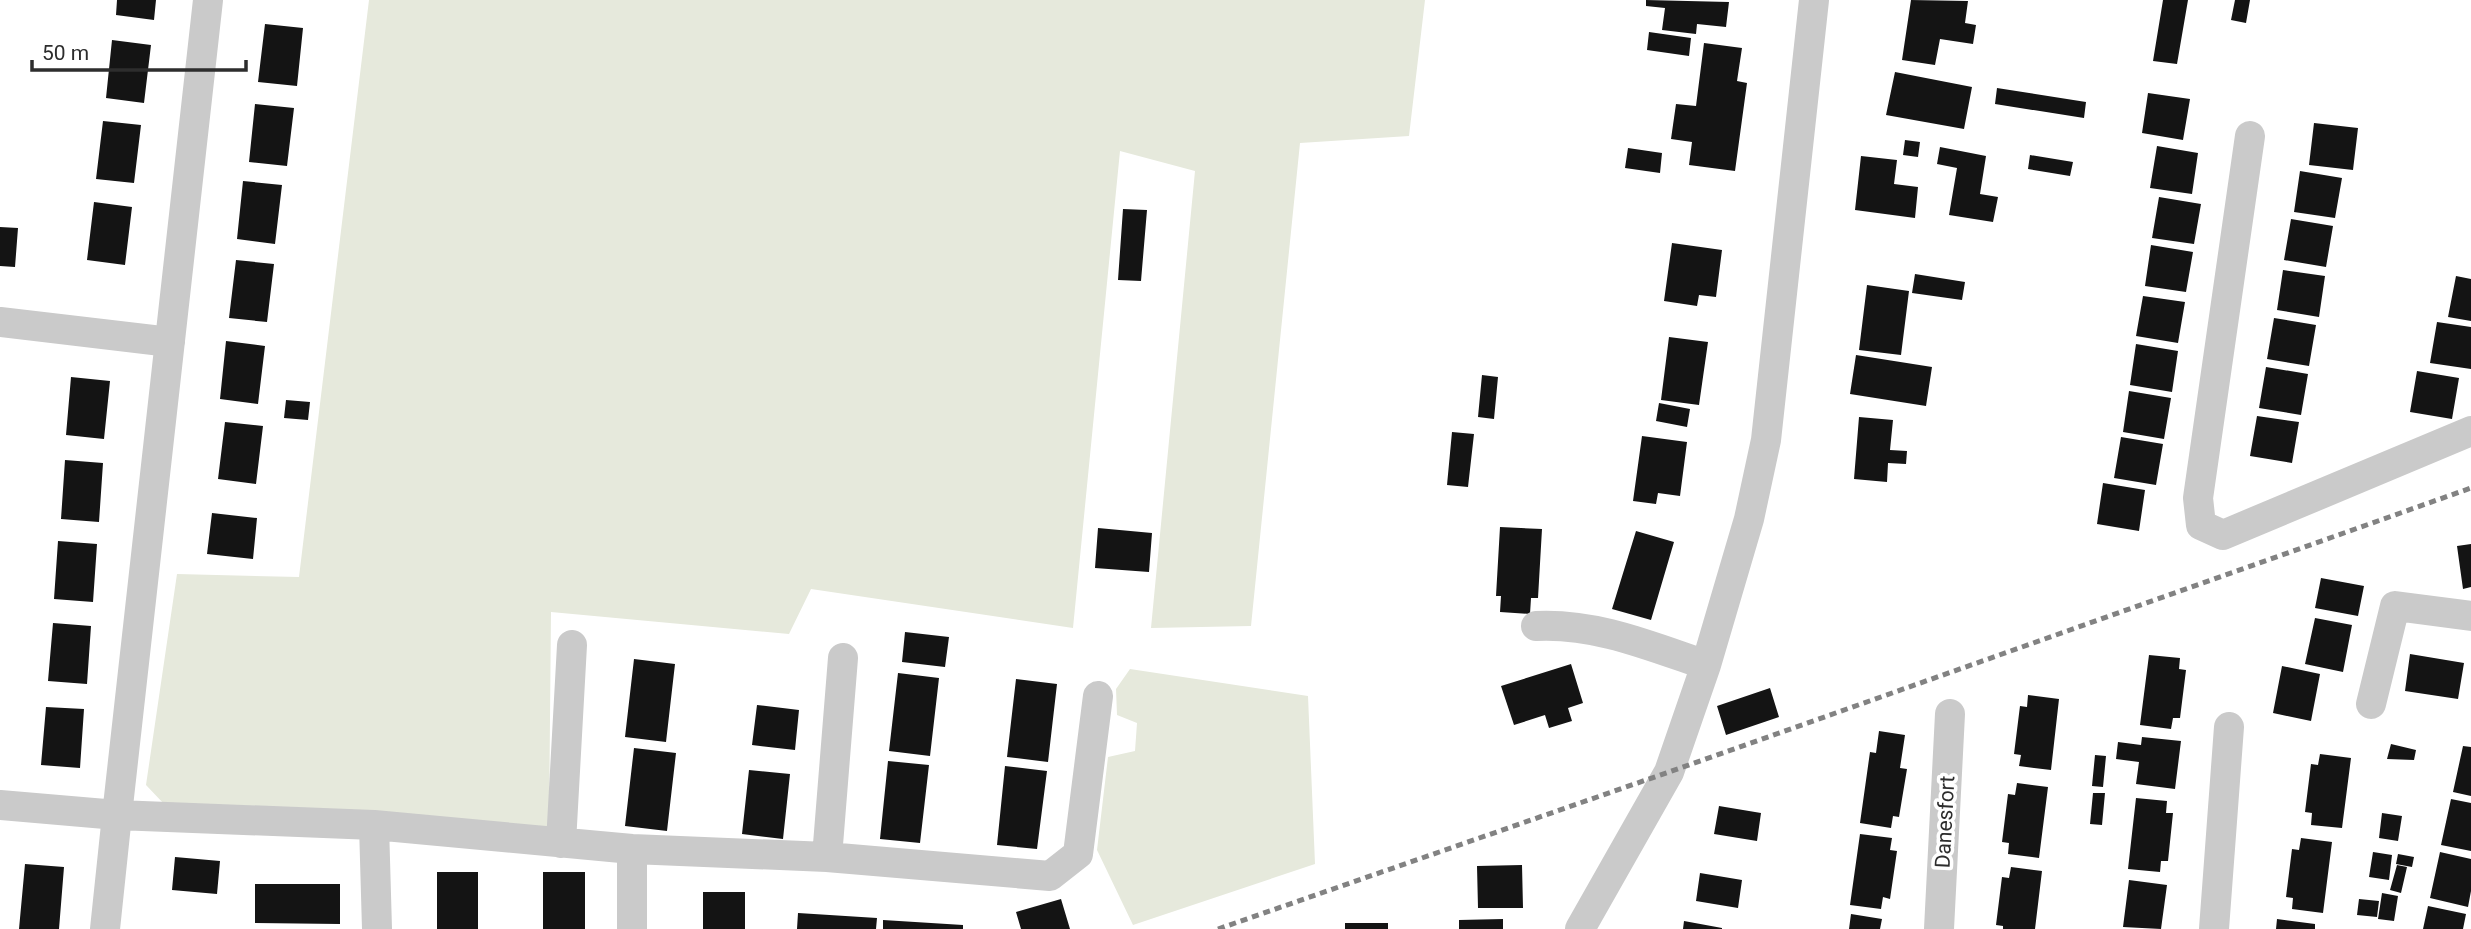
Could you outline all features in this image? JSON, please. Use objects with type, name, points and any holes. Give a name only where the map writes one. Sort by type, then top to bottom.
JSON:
[{"type":"street","points":[[105,929],[208,0]]},
{"type":"street","points":[[1580,929],[1669,772],[1706,665],[1749,519],[1766,440],[1814,0]]},
{"type":"street","points":[[2250,136],[2198,498],[2201,524],[2224,535],[2471,432]]},
{"type":"street","points":[[0,322],[170,342]]},
{"type":"street","points":[[2371,704],[2395,606],[2471,616]]},
{"type":"street","points":[[1536,626],[1561,625],[1615,634],[1706,665]]},
{"type":"street","points":[[561,843],[572,645]]},
{"type":"street","points":[[827,857],[843,659]]},
{"type":"street","points":[[0,805],[117,815],[374,825],[632,849],[827,857],[1050,876],[1078,854],[1098,696]]},
{"type":"street","name":"Danesfort","points":[[1939,929],[1950,714]]},
{"type":"street","points":[[2214,929],[2229,727]]},
{"type":"street","points":[[374,825],[377,929]]},
{"type":"street","points":[[632,849],[632,929]]},
{"type":"shaded area","points":[[369,0],[1425,0],[1409,136],[1300,143],[1251,626],[1151,628],[1195,171],[1120,151],[1073,628],[811,589],[789,634],[551,612],[549,828],[164,804],[146,785],[177,574],[299,577]]},
{"type":"shaded area","points":[[1130,669],[1308,696],[1315,864],[1133,925],[1097,850],[1108,757],[1135,751],[1137,723],[1117,715],[1116,689]]},
{"type":"building","points":[[117,0],[156,0],[154,20],[116,15]]},
{"type":"building","points":[[1646,0],[1729,2],[1726,27],[1697,24],[1696,34],[1662,30],[1665,8],[1646,6]]},
{"type":"building","points":[[1911,0],[1968,1],[1965,23],[1976,25],[1973,44],[1940,39],[1935,65],[1902,60]]},
{"type":"building","points":[[2163,0],[2188,0],[2177,64],[2153,61]]},
{"type":"building","points":[[2235,0],[2250,0],[2246,23],[2231,20]]},
{"type":"building","points":[[265,24],[303,28],[297,86],[258,82]]},
{"type":"building","points":[[1649,32],[1691,38],[1689,56],[1647,50]]},
{"type":"building","points":[[112,40],[151,45],[144,103],[106,98]]},
{"type":"building","points":[[1704,43],[1742,48],[1737,81],[1747,83],[1735,171],[1689,165],[1692,142],[1671,139],[1676,104],[1696,106]]},
{"type":"building","points":[[1895,72],[1972,87],[1964,129],[1886,115]]},
{"type":"building","points":[[1997,88],[2086,102],[2084,118],[1995,104]]},
{"type":"building","points":[[2148,93],[2190,99],[2183,140],[2142,133]]},
{"type":"building","points":[[255,104],[294,108],[287,166],[249,162]]},
{"type":"building","points":[[103,121],[141,125],[134,183],[96,179]]},
{"type":"building","points":[[2314,123],[2358,128],[2353,170],[2309,165]]},
{"type":"building","points":[[1905,140],[1920,142],[1918,157],[1903,155]]},
{"type":"building","points":[[2157,146],[2198,153],[2192,194],[2150,188]]},
{"type":"building","points":[[1940,147],[1986,156],[1980,194],[1998,197],[1993,222],[1949,215],[1957,168],[1937,164]]},
{"type":"building","points":[[1628,148],[1662,153],[1660,173],[1625,168]]},
{"type":"building","points":[[2030,155],[2073,162],[2070,176],[2028,169]]},
{"type":"building","points":[[1861,156],[1897,160],[1894,184],[1918,187],[1915,218],[1855,210]]},
{"type":"building","points":[[2300,171],[2342,178],[2335,218],[2294,212]]},
{"type":"building","points":[[243,181],[282,185],[275,244],[237,239]]},
{"type":"building","points":[[2159,197],[2201,204],[2194,244],[2152,238]]},
{"type":"building","points":[[94,202],[132,207],[125,265],[87,260]]},
{"type":"building","points":[[1123,209],[1147,210],[1141,281],[1118,280]]},
{"type":"building","points":[[2291,219],[2333,226],[2326,267],[2284,260]]},
{"type":"building","points":[[0,227],[18,228],[15,267],[0,266]]},
{"type":"building","points":[[1672,243],[1722,250],[1716,297],[1699,295],[1697,306],[1664,301]]},
{"type":"building","points":[[2151,245],[2193,252],[2186,292],[2145,286]]},
{"type":"building","points":[[236,260],[274,264],[267,322],[229,318]]},
{"type":"building","points":[[2283,270],[2325,276],[2319,317],[2277,310]]},
{"type":"building","points":[[1915,274],[1965,282],[1962,300],[1912,293]]},
{"type":"building","points":[[2456,276],[2471,279],[2471,321],[2448,317]]},
{"type":"building","points":[[1867,285],[1909,291],[1901,355],[1859,350]]},
{"type":"building","points":[[2143,296],[2185,302],[2178,343],[2136,336]]},
{"type":"building","points":[[2274,318],[2316,325],[2309,366],[2267,359]]},
{"type":"building","points":[[2437,322],[2471,327],[2471,369],[2430,363]]},
{"type":"building","points":[[1669,337],[1708,342],[1699,405],[1661,400]]},
{"type":"building","points":[[226,341],[265,346],[258,404],[220,399]]},
{"type":"building","points":[[2136,344],[2178,351],[2172,392],[2130,385]]},
{"type":"building","points":[[1856,355],[1932,367],[1926,406],[1850,394]]},
{"type":"building","points":[[2266,367],[2308,374],[2301,415],[2259,408]]},
{"type":"building","points":[[2417,371],[2459,378],[2452,419],[2410,412]]},
{"type":"building","points":[[1482,375],[1498,377],[1494,419],[1478,417]]},
{"type":"building","points":[[71,377],[110,381],[104,439],[66,435]]},
{"type":"building","points":[[2129,391],[2171,398],[2164,439],[2123,432]]},
{"type":"building","points":[[286,400],[310,402],[308,420],[284,418]]},
{"type":"building","points":[[1659,403],[1690,409],[1687,427],[1656,421]]},
{"type":"building","points":[[2257,416],[2299,422],[2292,463],[2250,456]]},
{"type":"building","points":[[1859,417],[1893,420],[1890,450],[1907,451],[1906,464],[1888,463],[1887,482],[1854,479]]},
{"type":"building","points":[[225,422],[263,426],[256,484],[218,479]]},
{"type":"building","points":[[1452,432],[1474,434],[1468,487],[1447,485]]},
{"type":"building","points":[[1642,436],[1687,442],[1680,496],[1658,493],[1656,504],[1633,501]]},
{"type":"building","points":[[2121,437],[2163,444],[2156,485],[2114,478]]},
{"type":"building","points":[[65,460],[103,463],[99,522],[61,519]]},
{"type":"building","points":[[2103,483],[2145,490],[2139,531],[2097,524]]},
{"type":"building","points":[[212,513],[257,518],[253,559],[207,554]]},
{"type":"building","points":[[1500,527],[1542,529],[1538,598],[1531,598],[1530,614],[1500,612],[1501,596],[1496,596]]},
{"type":"building","points":[[1098,528],[1152,533],[1149,572],[1095,568]]},
{"type":"building","points":[[1636,531],[1674,542],[1651,620],[1612,609]]},
{"type":"building","points":[[58,541],[97,544],[93,602],[54,599]]},
{"type":"building","points":[[2471,544],[2471,587],[2463,589],[2457,546]]},
{"type":"building","points":[[2321,578],[2364,586],[2358,616],[2315,608]]},
{"type":"building","points":[[2315,618],[2352,625],[2343,672],[2305,664]]},
{"type":"building","points":[[53,623],[91,626],[87,684],[48,681]]},
{"type":"building","points":[[905,632],[949,637],[945,667],[902,662]]},
{"type":"building","points":[[2410,654],[2464,663],[2458,699],[2405,691]]},
{"type":"building","points":[[2149,655],[2180,658],[2179,669],[2186,670],[2180,718],[2173,718],[2171,729],[2140,725]]},
{"type":"building","points":[[634,659],[675,664],[666,742],[625,737]]},
{"type":"building","points":[[1571,664],[1583,703],[1568,708],[1572,721],[1549,728],[1545,715],[1514,725],[1501,686]]},
{"type":"building","points":[[2282,666],[2320,674],[2311,721],[2273,713]]},
{"type":"building","points":[[898,673],[939,678],[930,756],[889,751]]},
{"type":"building","points":[[1016,679],[1057,684],[1048,762],[1007,757]]},
{"type":"building","points":[[1770,688],[1779,717],[1726,735],[1717,706]]},
{"type":"building","points":[[2028,695],[2059,699],[2051,770],[2019,766],[2021,755],[2014,754],[2020,706],[2027,707]]},
{"type":"building","points":[[757,705],[799,710],[795,750],[752,745]]},
{"type":"building","points":[[46,707],[84,709],[80,768],[41,765]]},
{"type":"building","points":[[1879,731],[1905,735],[1900,768],[1907,769],[1899,817],[1893,816],[1891,828],[1860,823],[1870,752],[1876,753]]},
{"type":"building","points":[[2142,737],[2181,741],[2175,789],[2136,784],[2139,762],[2116,759],[2118,742],[2141,745]]},
{"type":"building","points":[[2391,744],[2416,750],[2414,760],[2387,759]]},
{"type":"building","points":[[2463,746],[2471,747],[2471,796],[2453,792]]},
{"type":"building","points":[[634,748],[676,753],[667,831],[625,826]]},
{"type":"building","points":[[2320,754],[2351,758],[2342,828],[2311,825],[2312,813],[2305,812],[2311,764],[2318,765]]},
{"type":"building","points":[[2095,755],[2106,756],[2103,787],[2092,786]]},
{"type":"building","points":[[888,761],[929,765],[920,843],[880,839]]},
{"type":"building","points":[[1005,766],[1047,771],[1037,849],[997,845]]},
{"type":"building","points":[[749,770],[790,774],[783,839],[742,834]]},
{"type":"building","points":[[2017,783],[2048,787],[2039,858],[2008,854],[2009,843],[2002,842],[2008,794],[2015,795]]},
{"type":"building","points":[[2093,793],[2105,793],[2102,825],[2090,824]]},
{"type":"building","points":[[2136,798],[2167,801],[2166,813],[2173,813],[2168,861],[2161,861],[2160,872],[2128,869]]},
{"type":"building","points":[[2451,799],[2471,803],[2471,851],[2441,845]]},
{"type":"building","points":[[1719,806],[1761,813],[1757,841],[1714,834]]},
{"type":"building","points":[[2382,813],[2402,816],[2398,841],[2379,838]]},
{"type":"building","points":[[1860,834],[1892,838],[1890,850],[1897,851],[1890,899],[1883,897],[1881,909],[1850,905]]},
{"type":"building","points":[[2301,838],[2332,842],[2323,913],[2292,909],[2293,898],[2286,897],[2292,849],[2299,850]]},
{"type":"building","points":[[2373,852],[2392,855],[2389,880],[2369,877]]},
{"type":"building","points":[[2440,852],[2471,859],[2468,907],[2430,898]]},
{"type":"building","points":[[2398,854],[2414,857],[2412,867],[2396,864]]},
{"type":"building","points":[[175,857],[220,861],[217,894],[172,890]]},
{"type":"building","points":[[25,864],[64,867],[59,929],[19,929]]},
{"type":"building","points":[[1522,865],[1523,908],[1478,908],[1477,866]]},
{"type":"building","points":[[2397,865],[2407,867],[2401,893],[2390,890]]},
{"type":"building","points":[[2011,867],[2042,871],[2035,929],[2003,929],[2003,926],[1996,925],[2002,877],[2009,878]]},
{"type":"building","points":[[437,872],[478,872],[478,929],[437,929]]},
{"type":"building","points":[[543,872],[585,872],[585,929],[543,929]]},
{"type":"building","points":[[1700,873],[1742,880],[1738,908],[1696,901]]},
{"type":"building","points":[[2129,880],[2167,885],[2161,929],[2123,927]]},
{"type":"building","points":[[255,884],[340,884],[340,924],[255,923]]},
{"type":"building","points":[[703,892],[745,892],[745,929],[703,929]]},
{"type":"building","points":[[2382,893],[2398,896],[2394,921],[2378,919]]},
{"type":"building","points":[[1061,899],[1070,929],[1021,929],[1016,912]]},
{"type":"building","points":[[2359,899],[2379,901],[2377,917],[2357,915]]},
{"type":"building","points":[[2428,906],[2466,914],[2463,929],[2423,929]]},
{"type":"building","points":[[798,913],[877,918],[876,929],[797,929]]},
{"type":"building","points":[[1851,914],[1882,919],[1880,929],[1849,929]]},
{"type":"building","points":[[1503,919],[1503,929],[1459,929],[1459,920]]},
{"type":"building","points":[[2277,919],[2315,924],[2315,929],[2276,929]]},
{"type":"building","points":[[883,920],[963,925],[963,929],[883,929]]},
{"type":"building","points":[[1684,921],[1722,928],[1722,929],[1683,929]]},
{"type":"building","points":[[1345,923],[1388,923],[1388,929],[1345,929]]},
{"type":"railway","points":[[1218,929],[2471,488]]}]
